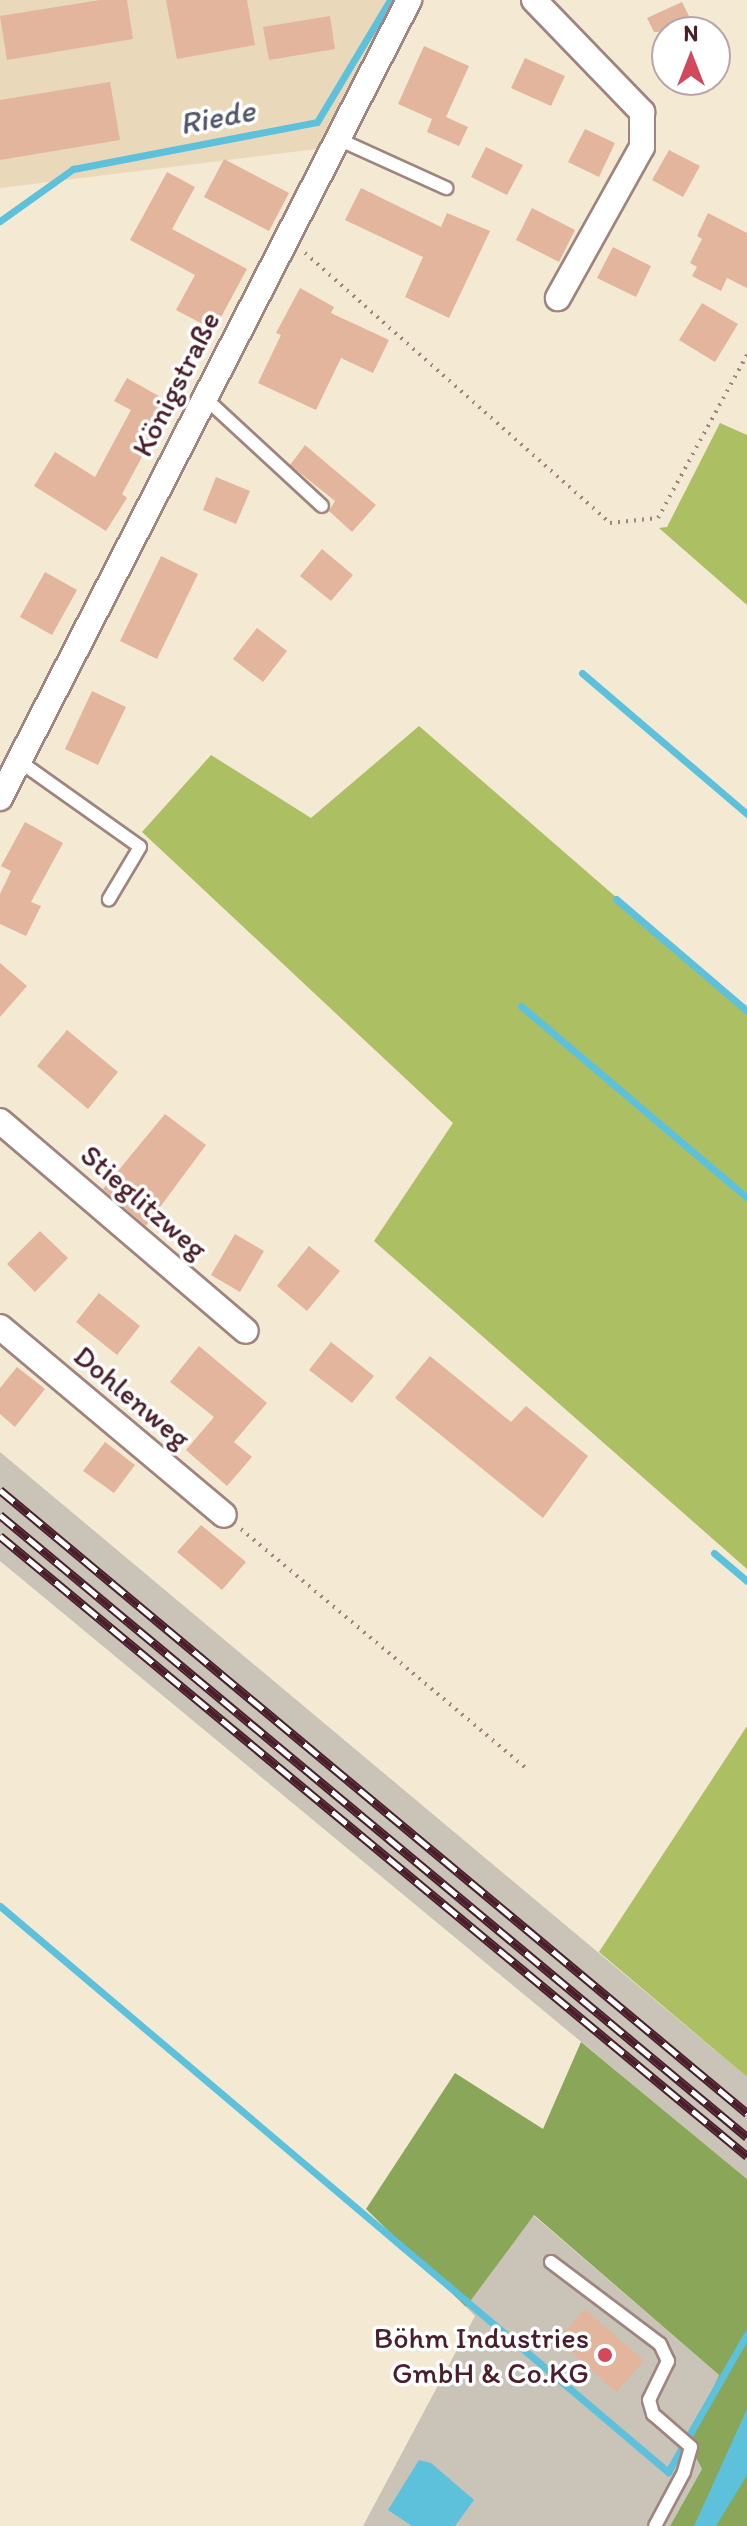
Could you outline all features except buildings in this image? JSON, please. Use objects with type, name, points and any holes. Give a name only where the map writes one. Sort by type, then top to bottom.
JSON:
[{"type":"street","name":"Königstraße","points":[[0,798],[409,0]]},
{"type":"street","points":[[534,0],[642,112],[642,147],[558,298]]},
{"type":"street","name":"Stieglitzweg","points":[[0,1121],[246,1331]]},
{"type":"street","name":"Dohlenweg","points":[[0,1327],[224,1515]]},
{"type":"lane","points":[[338,139],[446,188]]},
{"type":"lane","points":[[205,398],[322,506]]},
{"type":"lane","points":[[19,761],[140,847],[109,899]]},
{"type":"lane","points":[[551,2262],[660,2344],[668,2361],[649,2400],[653,2414],[691,2447],[684,2472],[655,2526]]},
{"type":"path","points":[[287,237],[610,523],[658,518],[747,355]]},
{"type":"path","points":[[224,1515],[525,1767]]},
{"type":"shaded area","points":[[0,0],[409,0],[333,147],[0,188]]},
{"type":"shaded area","points":[[0,1452],[747,2077],[747,2179],[0,1561]]},
{"type":"shaded area","points":[[533,2215],[719,2375],[688,2443],[702,2469],[670,2526],[363,2526],[475,2316],[466,2307]]},
{"type":"green space","points":[[720,423],[747,435],[747,605],[659,528],[667,527]]},
{"type":"green space","points":[[419,726],[747,1011],[747,1569],[374,1241],[453,1123],[142,832],[211,755],[311,818]]},
{"type":"green space","points":[[747,1726],[747,2077],[599,1952]]},
{"type":"green space","points":[[581,2042],[747,2179],[747,2526],[670,2526],[702,2469],[688,2443],[719,2375],[534,2215],[466,2307],[366,2209],[455,2073],[543,2129]]},
{"type":"water","points":[[747,2409],[747,2475],[716,2526],[694,2526]]},
{"type":"water","points":[[419,2460],[431,2463],[474,2500],[455,2526],[412,2526],[388,2510]]},
{"type":"waterway","name":"Riede","points":[[0,221],[73,169],[317,122],[390,0]]},
{"type":"waterway","points":[[582,673],[747,814]]},
{"type":"waterway","points":[[616,899],[747,1011]]},
{"type":"waterway","points":[[521,1006],[747,1198]]},
{"type":"waterway","points":[[714,1553],[747,1581]]},
{"type":"waterway","points":[[0,1906],[668,2472],[747,2334]]},
{"type":"railway","points":[[0,1490],[747,2113]]},
{"type":"railway","points":[[0,1515],[747,2137]]},
{"type":"railway","points":[[0,1536],[747,2156]]},
{"type":"place","name":"Böhm Industries GmbH & Co.KG","points":[[605,2355]]}]
